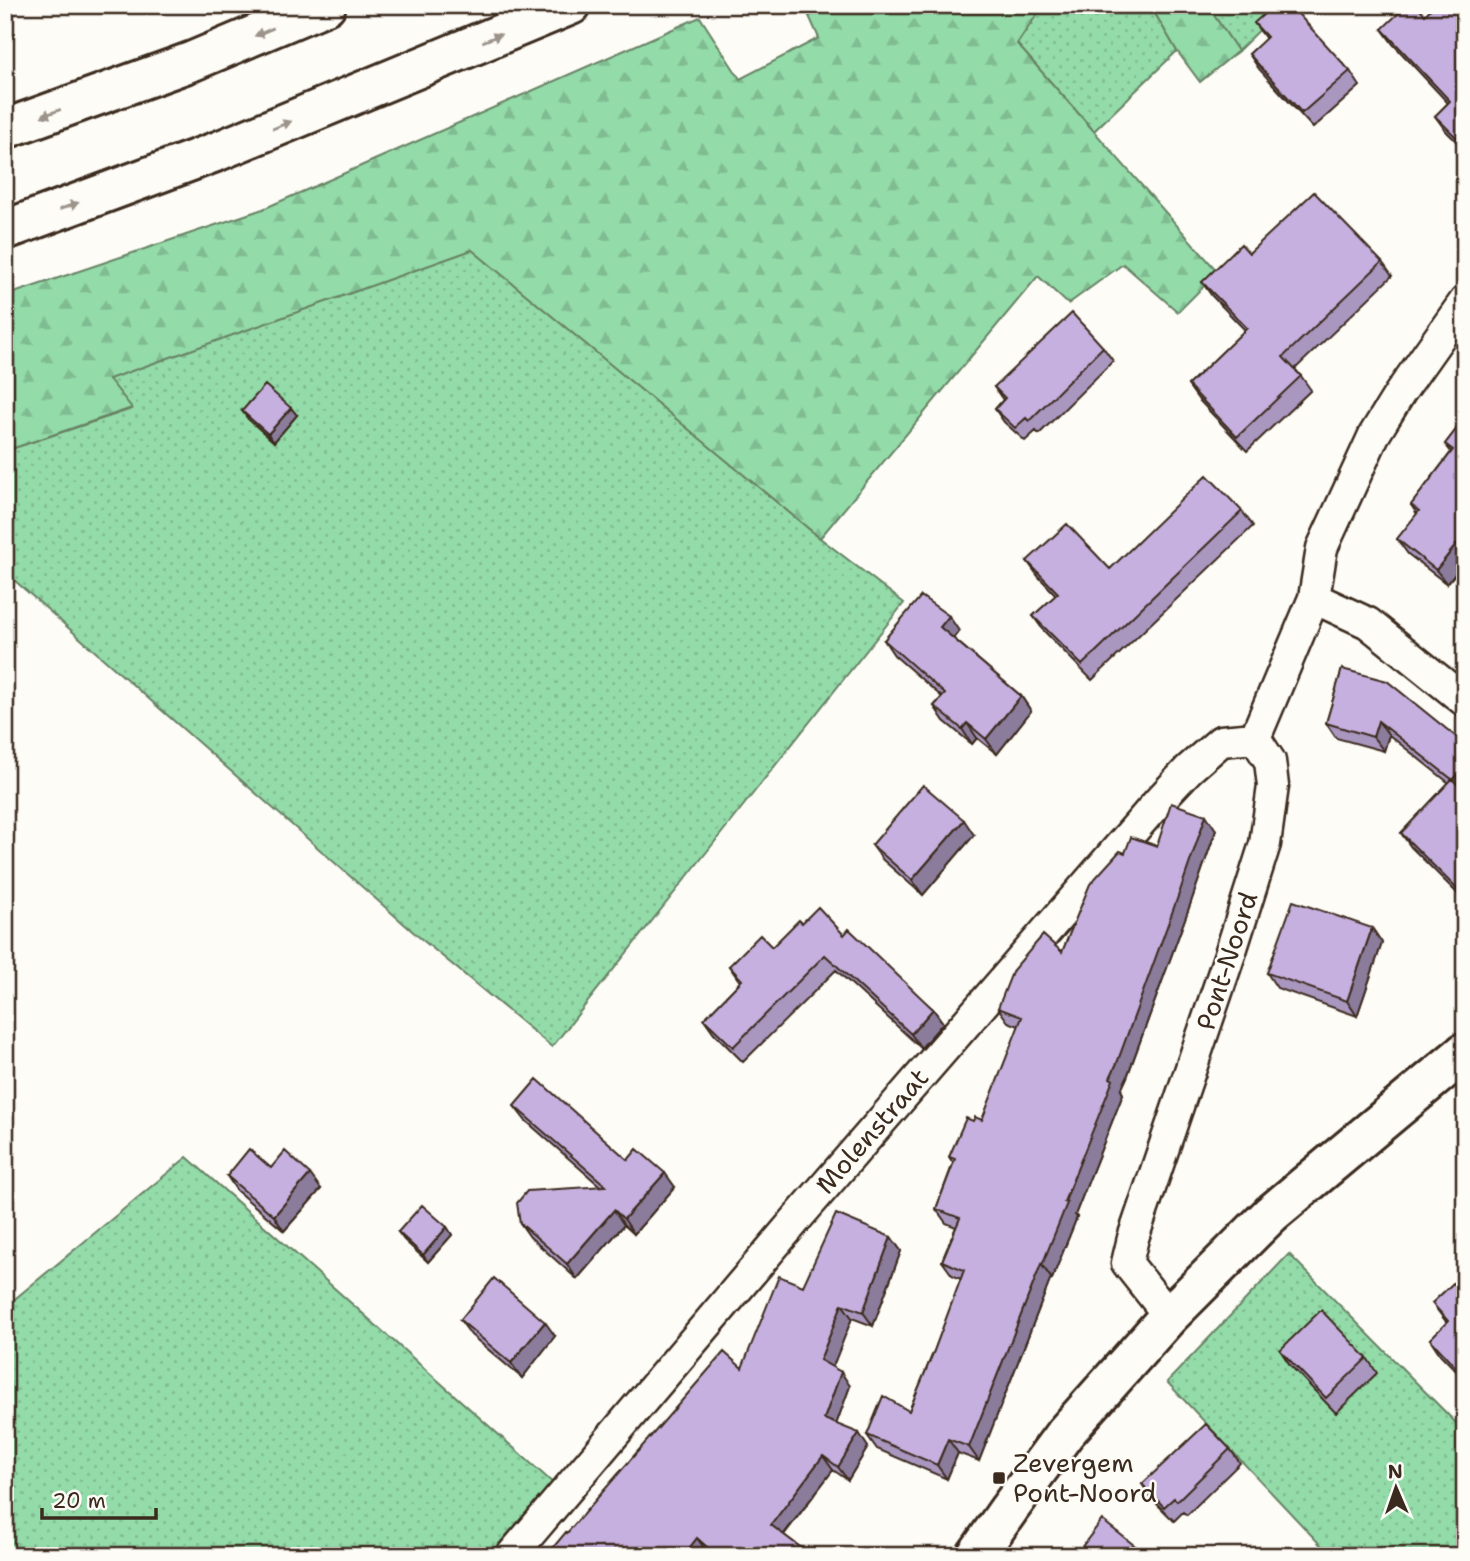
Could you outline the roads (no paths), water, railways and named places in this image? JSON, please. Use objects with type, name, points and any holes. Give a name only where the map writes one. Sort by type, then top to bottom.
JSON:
[{"type":"main road","points":[[5,129],[193,61],[326,5]]},
{"type":"main road","points":[[5,230],[218,151],[571,5]]},
{"type":"main road","points":[[976,1556],[1065,1433],[1169,1316],[1272,1214],[1465,1052]]},
{"type":"street","points":[[1255,738],[1314,598],[1322,548],[1374,435],[1465,301]]},
{"type":"street","points":[[1314,598],[1368,623],[1465,701]]},
{"type":"street","name":"Pont-Noord","points":[[1169,1316],[1127,1263],[1133,1238],[1265,844],[1273,786],[1270,761],[1255,738]]},
{"type":"street","name":"Molenstraat","points":[[511,1556],[808,1206],[1158,802],[1220,741],[1255,738]]},
{"type":"place","name":"Zevergem Pont-Noord","points":[[999,1478]]}]
